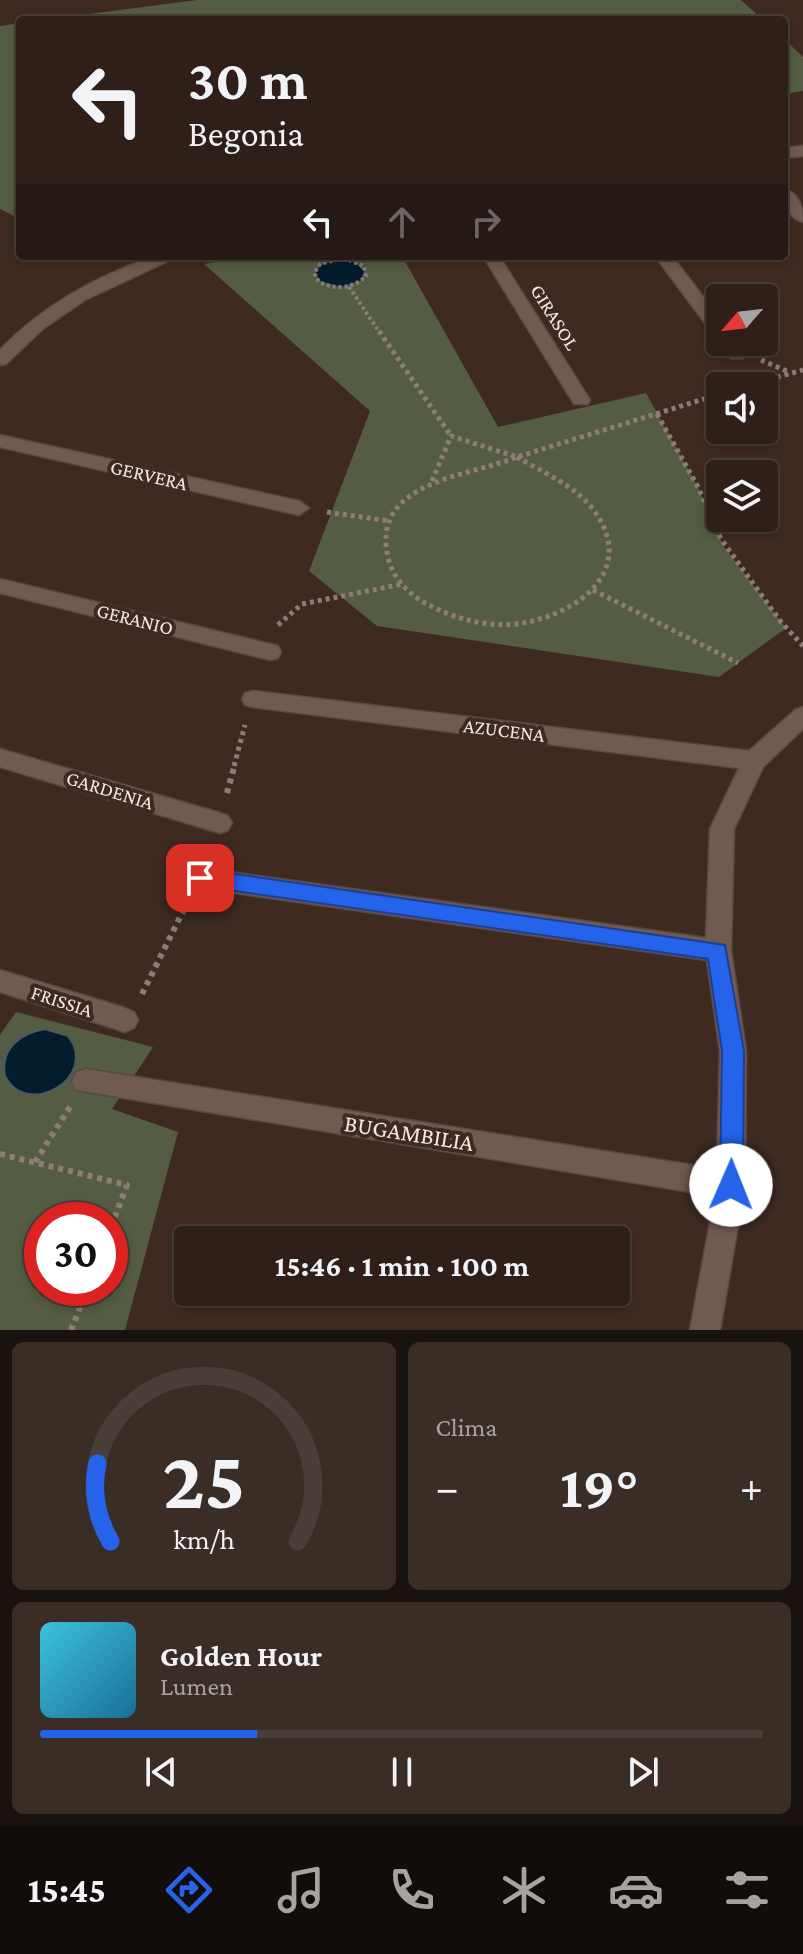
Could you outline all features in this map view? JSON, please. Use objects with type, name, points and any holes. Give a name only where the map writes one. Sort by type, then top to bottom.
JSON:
[{"type":"street","points":[[788,199],[803,217]]},
{"type":"street","points":[[0,360],[35,324],[75,296],[131,269],[159,260]]},
{"type":"street","name":"GIRASOL","points":[[494,260],[581,400]]},
{"type":"street","points":[[666,260],[706,313]]},
{"type":"street","name":"GERVERA","points":[[0,441],[299,508]]},
{"type":"street","name":"GERANIO","points":[[0,586],[270,652]]},
{"type":"street","name":"AZUCENA","points":[[253,699],[754,761]]},
{"type":"street","points":[[705,1330],[731,1185],[733,1051],[718,951],[722,829],[754,761],[803,716]]},
{"type":"street","name":"GARDENIA","points":[[0,758],[220,823]]},
{"type":"street","points":[[200,878],[718,951]]},
{"type":"street","name":"FRISSIA","points":[[0,981],[125,1020]]},
{"type":"street","name":"BUGAMBILIA","points":[[86,1081],[731,1185]]},
{"type":"path","points":[[330,260],[316,268],[316,277],[325,286],[349,287],[363,280],[365,268],[353,260]]},
{"type":"path","points":[[349,287],[451,436],[517,457],[591,506],[606,529],[611,555],[602,580],[583,601],[552,616],[515,624],[476,622],[440,612],[411,594],[391,571],[384,546],[389,521],[406,499],[431,483],[499,466],[517,457],[706,398]]},
{"type":"path","points":[[778,377],[803,370]]},
{"type":"path","points":[[657,414],[698,487],[721,539],[781,622],[803,646]]},
{"type":"path","points":[[431,483],[451,436]]},
{"type":"path","points":[[299,508],[389,521]]},
{"type":"path","points":[[593,590],[738,663]]},
{"type":"path","points":[[0,1154],[127,1185],[121,1202]]},
{"type":"path","points":[[71,1330],[81,1306]]},
{"type":"green space","points":[[197,0],[741,0],[759,16],[74,16]]},
{"type":"green space","points":[[16,24],[16,217],[0,209],[0,26]]},
{"type":"green space","points":[[788,43],[803,57],[803,91],[788,93]]},
{"type":"green space","points":[[228,260],[404,260],[498,427],[646,393],[706,505],[706,532],[718,532],[724,547],[786,628],[719,677],[377,626],[309,571],[370,411],[204,264]]},
{"type":"green space","points":[[16,1012],[153,1047],[112,1109],[178,1132],[125,1330],[0,1330],[0,1035]]},
{"type":"water","points":[[329,261],[355,261],[365,271],[362,281],[341,288],[320,282],[314,273]]},
{"type":"water","points":[[45,1029],[68,1036],[75,1051],[75,1066],[57,1088],[29,1094],[15,1089],[5,1076],[4,1066],[9,1050],[20,1038]]},
{"type":"route","points":[[200,878],[718,951],[733,1051],[731,1185]]}]
